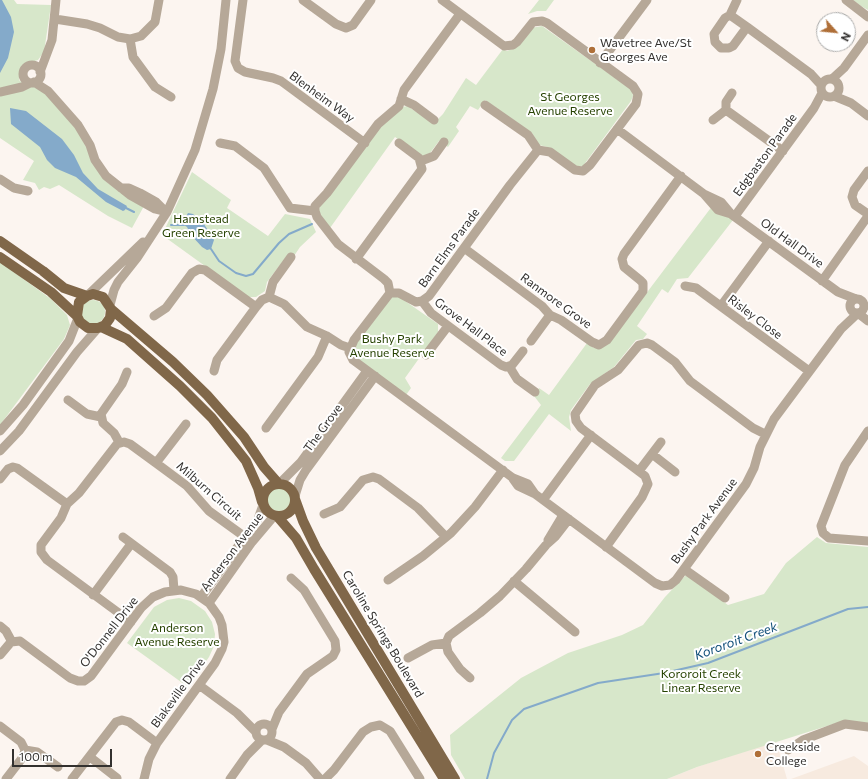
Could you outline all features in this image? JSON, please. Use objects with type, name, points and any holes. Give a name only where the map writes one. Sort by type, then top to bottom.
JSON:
[{"type":"main road","points":[[0,241],[43,271],[64,288],[87,296]]},
{"type":"main road","points":[[0,257],[47,289],[77,317],[84,326],[88,328],[100,328],[127,339],[180,386],[212,418],[246,461],[267,512],[276,516],[283,516],[292,510],[295,498],[289,487],[279,483],[264,467],[244,438],[207,395],[173,362],[110,307],[103,297],[93,294],[87,296],[77,306],[77,317]]},
{"type":"main road","points":[[100,328],[108,321],[110,307]]},
{"type":"main road","points":[[262,503],[264,491],[268,487],[279,483]]},
{"type":"main road","name":"Caroline Springs Boulevard","points":[[295,498],[305,527],[316,548],[455,779]]},
{"type":"main road","name":"Caroline Springs Boulevard","points":[[276,516],[296,538],[314,570],[444,779]]},
{"type":"street","points":[[0,92],[36,78],[52,40],[56,0]]},
{"type":"street","points":[[55,19],[87,24],[100,28],[118,37],[130,39],[141,36],[155,22],[159,0]]},
{"type":"street","points":[[110,307],[114,290],[118,282],[137,258],[167,212],[195,150],[205,119],[221,49],[226,0]]},
{"type":"street","name":"Blenheim Way","points":[[243,0],[235,61],[238,68],[245,72],[281,81],[365,143]]},
{"type":"street","points":[[303,0],[336,24],[346,28],[353,25],[371,0]]},
{"type":"street","points":[[442,0],[501,44],[508,46],[517,42],[530,24],[542,21],[547,23],[633,86],[638,94],[636,104],[590,165],[583,171],[575,170],[548,151],[538,150],[528,135],[485,105]]},
{"type":"street","points":[[600,63],[647,0]]},
{"type":"street","points":[[737,0],[730,16],[726,18],[714,34],[715,42],[718,46],[726,48],[733,46],[747,26]]},
{"type":"street","points":[[846,0],[868,17]]},
{"type":"street","points":[[375,376],[353,360],[349,352],[355,338],[390,293],[388,283],[338,244],[317,217],[315,211],[317,202],[327,193],[383,119],[399,106],[404,90],[460,14]]},
{"type":"street","points":[[730,16],[747,26],[868,116]]},
{"type":"street","name":"Edgbaston Parade","points":[[733,215],[783,151],[868,35]]},
{"type":"street","points":[[130,39],[130,47],[134,57],[155,87],[171,97]]},
{"type":"street","points":[[11,89],[23,75],[26,68],[32,66],[48,52]]},
{"type":"street","points":[[32,66],[37,68],[36,78],[78,125],[101,170],[130,196],[155,209],[167,212]]},
{"type":"street","points":[[23,75],[25,80],[36,78]]},
{"type":"street","points":[[726,110],[726,102],[732,93]]},
{"type":"street","points":[[401,99],[414,105],[434,120]]},
{"type":"street","points":[[713,120],[726,110]]},
{"type":"street","points":[[726,110],[783,151]]},
{"type":"street","name":"Old Hall Drive","points":[[617,129],[704,194],[718,210],[733,215],[838,292],[863,302],[866,309]]},
{"type":"street","points":[[421,161],[434,156],[444,142]]},
{"type":"street","points":[[220,143],[235,146],[264,168],[290,208],[315,211]]},
{"type":"street","points":[[356,259],[422,169],[421,161],[399,143]]},
{"type":"street","name":"Barn Elms Parade","points":[[390,293],[399,293],[416,302],[422,301],[429,296],[532,155],[538,150]]},
{"type":"street","points":[[822,281],[868,215],[855,205],[852,197],[854,190],[868,171]]},
{"type":"street","name":"Ranmore Grove","points":[[464,248],[542,306],[550,315],[599,345],[608,340],[643,291],[643,283],[624,267],[622,259],[624,254],[681,176]]},
{"type":"street","points":[[0,179],[14,188],[28,191]]},
{"type":"street","points":[[87,296],[154,231]]},
{"type":"street","points":[[720,306],[769,241]]},
{"type":"street","points":[[269,297],[273,282],[291,257]]},
{"type":"street","points":[[154,316],[166,308],[192,273],[199,269],[205,270],[256,307]]},
{"type":"street","name":"Risley Close","points":[[685,286],[696,288],[809,371]]},
{"type":"street","name":"Old Hall Drive","points":[[838,292],[854,311],[868,321]]},
{"type":"street","points":[[214,371],[217,360],[256,307],[262,300],[269,297],[284,304],[304,325],[327,336],[341,345],[350,348]]},
{"type":"street","points":[[856,299],[852,301],[854,311],[866,309]]},
{"type":"street","name":"Grove Hall Place","points":[[422,301],[431,313],[501,365],[509,366],[515,362],[523,351]]},
{"type":"street","name":"Bushy Park Avenue","points":[[375,376],[503,470],[513,478],[518,486],[535,494],[659,585],[670,585],[676,580],[746,484],[765,434],[774,419],[854,311]]},
{"type":"street","points":[[531,341],[550,315]]},
{"type":"street","points":[[0,431],[23,405],[69,342],[77,317]]},
{"type":"street","points":[[426,356],[448,326]]},
{"type":"street","points":[[0,451],[28,420],[65,368],[100,328]]},
{"type":"street","points":[[266,428],[318,357],[327,336]]},
{"type":"street","points":[[606,546],[647,489],[647,480],[640,471],[581,428],[576,422],[577,410],[595,385],[618,370],[635,348],[647,343],[652,345],[675,362],[690,381],[753,428],[765,434]]},
{"type":"street","name":"Grove Hall Place","points":[[509,366],[517,379],[535,392]]},
{"type":"street","name":"The Grove","points":[[279,483],[301,462],[367,371]]},
{"type":"street","points":[[127,372],[122,384],[102,411],[101,417],[103,423],[114,433],[119,442],[114,446],[79,494],[67,504],[61,518],[41,546],[41,552],[46,560],[130,622]]},
{"type":"street","name":"The Grove","points":[[295,498],[300,480],[306,470],[375,376]]},
{"type":"street","points":[[68,400],[89,416],[101,417]]},
{"type":"street","points":[[156,463],[186,424]]},
{"type":"street","points":[[868,431],[845,465],[821,526],[823,533],[829,538],[868,541]]},
{"type":"street","points":[[543,500],[591,435]]},
{"type":"street","name":"Milburn Circuit","points":[[119,442],[130,444],[188,486],[209,511],[248,540]]},
{"type":"street","points":[[640,471],[661,442]]},
{"type":"street","points":[[652,454],[675,472]]},
{"type":"street","points":[[0,479],[8,469],[14,467],[17,468],[67,504]]},
{"type":"street","points":[[388,580],[423,556],[446,537],[475,507],[503,470]]},
{"type":"street","points":[[324,514],[340,507],[363,480],[373,477],[379,479],[418,508],[446,537]]},
{"type":"street","name":"Anderson Avenue","points":[[205,600],[248,540],[258,519],[262,503]]},
{"type":"street","name":"Anderson Avenue","points":[[248,540],[276,516]]},
{"type":"street","points":[[470,678],[457,665],[448,652],[446,643],[452,632],[480,613],[514,581],[546,545],[550,535],[566,517]]},
{"type":"street","points":[[123,537],[170,572],[173,577],[174,590],[190,592],[205,600]]},
{"type":"street","points":[[93,595],[131,544]]},
{"type":"street","points":[[684,569],[725,598]]},
{"type":"street","points":[[268,727],[307,674],[333,656],[336,650],[335,641],[304,590],[291,578]]},
{"type":"street","points":[[514,581],[575,632]]},
{"type":"street","name":"O'Donnell Drive","points":[[12,642],[23,643],[70,678],[81,682],[91,676],[141,608],[153,598],[174,590]]},
{"type":"street","name":"Blakeville Drive","points":[[144,779],[149,758],[157,743],[219,656],[224,642],[221,621],[205,600]]},
{"type":"street","points":[[0,626],[8,633],[12,642],[0,655]]},
{"type":"street","points":[[408,658],[432,645],[446,643]]},
{"type":"street","points":[[199,685],[237,712],[268,727],[284,747]]},
{"type":"street","points":[[237,712],[260,737],[284,747],[306,763],[320,779]]},
{"type":"street","points":[[72,779],[90,757],[110,728],[119,721],[129,722],[157,743]]},
{"type":"street","points":[[788,750],[803,740],[845,724],[868,727]]},
{"type":"street","points":[[325,779],[334,770],[363,732],[371,727],[380,725],[390,731],[420,779]]},
{"type":"street","points":[[0,726],[21,742],[25,750],[23,757],[6,779]]},
{"type":"street","points":[[230,779],[260,737],[258,727],[268,727]]},
{"type":"street","points":[[260,737],[271,737],[268,727]]},
{"type":"street","points":[[25,750],[37,752],[58,767]]},
{"type":"street","points":[[90,757],[117,778]]},
{"type":"shaded area","name":"Creekside College","points":[[776,741],[787,779],[667,779],[697,767]]},
{"type":"shaded area","name":"Creekside College","points":[[854,756],[868,766],[868,779],[791,779]]},
{"type":"green space","points":[[0,0],[14,0],[17,4],[51,5],[44,52],[38,60],[28,63],[22,67],[19,73],[19,80],[27,87],[41,87],[78,131],[101,176],[108,183],[144,206],[132,228],[108,216],[59,185],[50,189],[44,187],[39,190],[35,183],[23,180],[34,161],[0,138]]},
{"type":"green space","points":[[539,0],[554,0],[546,11],[537,11],[528,14]]},
{"type":"green space","points":[[853,0],[868,0],[868,10],[861,6]]},
{"type":"green space","name":"St Georges Avenue Reserve","points":[[542,26],[632,90],[633,96],[631,101],[583,166],[574,166],[547,147],[539,145],[532,133],[485,100],[478,110],[470,106],[456,127],[459,131],[448,147],[439,141],[430,153],[422,157],[395,137],[330,228],[321,216],[319,211],[320,204],[383,124],[402,107],[407,106],[434,123],[443,114],[466,78],[476,85],[503,49],[507,51],[517,47],[531,28]]},
{"type":"green space","name":"Hamstead Green Reserve","points":[[192,172],[231,200],[227,208],[268,236],[285,214],[310,219],[316,232],[300,247],[294,256],[289,253],[267,282],[265,291],[256,297],[248,297],[162,235]]},
{"type":"green space","points":[[713,205],[733,220],[688,278],[677,279],[668,293],[662,289],[637,326],[647,334],[643,339],[636,340],[614,367],[590,384],[571,410],[569,417],[571,431],[549,414],[514,461],[505,461],[501,458],[541,405],[534,396],[539,388],[549,395],[587,343],[594,348],[645,295]]},
{"type":"green space","points":[[0,262],[51,299],[67,315],[70,325],[64,339],[0,425]]},
{"type":"green space","name":"Bushy Park Avenue Reserve","points":[[392,296],[398,296],[438,324],[438,332],[405,378],[411,388],[406,395],[355,357],[353,351],[354,346]]},
{"type":"green space","points":[[93,300],[101,304],[105,312],[101,320],[93,324],[85,320],[81,312],[85,304]]},
{"type":"green space","points":[[279,487],[287,491],[291,499],[287,507],[279,511],[271,507],[267,499],[271,491]]},
{"type":"green space","name":"Kororoit Creek Linear Reserve","points":[[817,537],[826,543],[868,547],[868,723],[843,721],[697,767],[667,779],[465,779],[451,755],[450,735],[521,678],[568,653],[622,635],[643,625],[665,597],[686,575],[728,605],[764,594],[786,563]]},
{"type":"green space","name":"Anderson Avenue Reserve","points":[[179,598],[191,601],[205,611],[212,622],[215,634],[214,646],[209,657],[188,687],[127,643],[154,607],[167,600]]},
{"type":"water","points":[[0,0],[2,0],[11,17],[14,32],[8,58],[0,73]]},
{"type":"water","points":[[10,108],[26,111],[62,139],[74,155],[83,173],[98,189],[127,206],[125,210],[123,211],[106,202],[76,177],[55,168],[47,160],[40,147],[11,124]]},
{"type":"water","points":[[188,213],[193,214],[204,224],[214,240],[211,249],[207,250],[202,247],[184,225],[184,220]]},
{"type":"waterway","points":[[126,208],[134,212]]},
{"type":"waterway","points":[[211,249],[219,261],[236,273],[246,276],[253,274],[279,243],[289,234],[312,224]]},
{"type":"waterway","points":[[171,225],[184,225]]},
{"type":"waterway","name":"Kororoit Creek","points":[[487,779],[494,753],[512,720],[524,709],[598,683],[664,673],[708,663],[848,609],[868,607]]},
{"type":"place","name":"Wavetree Ave/St Georges Ave","points":[[592,50]]},
{"type":"place","name":"Creekside College","points":[[758,754]]}]
